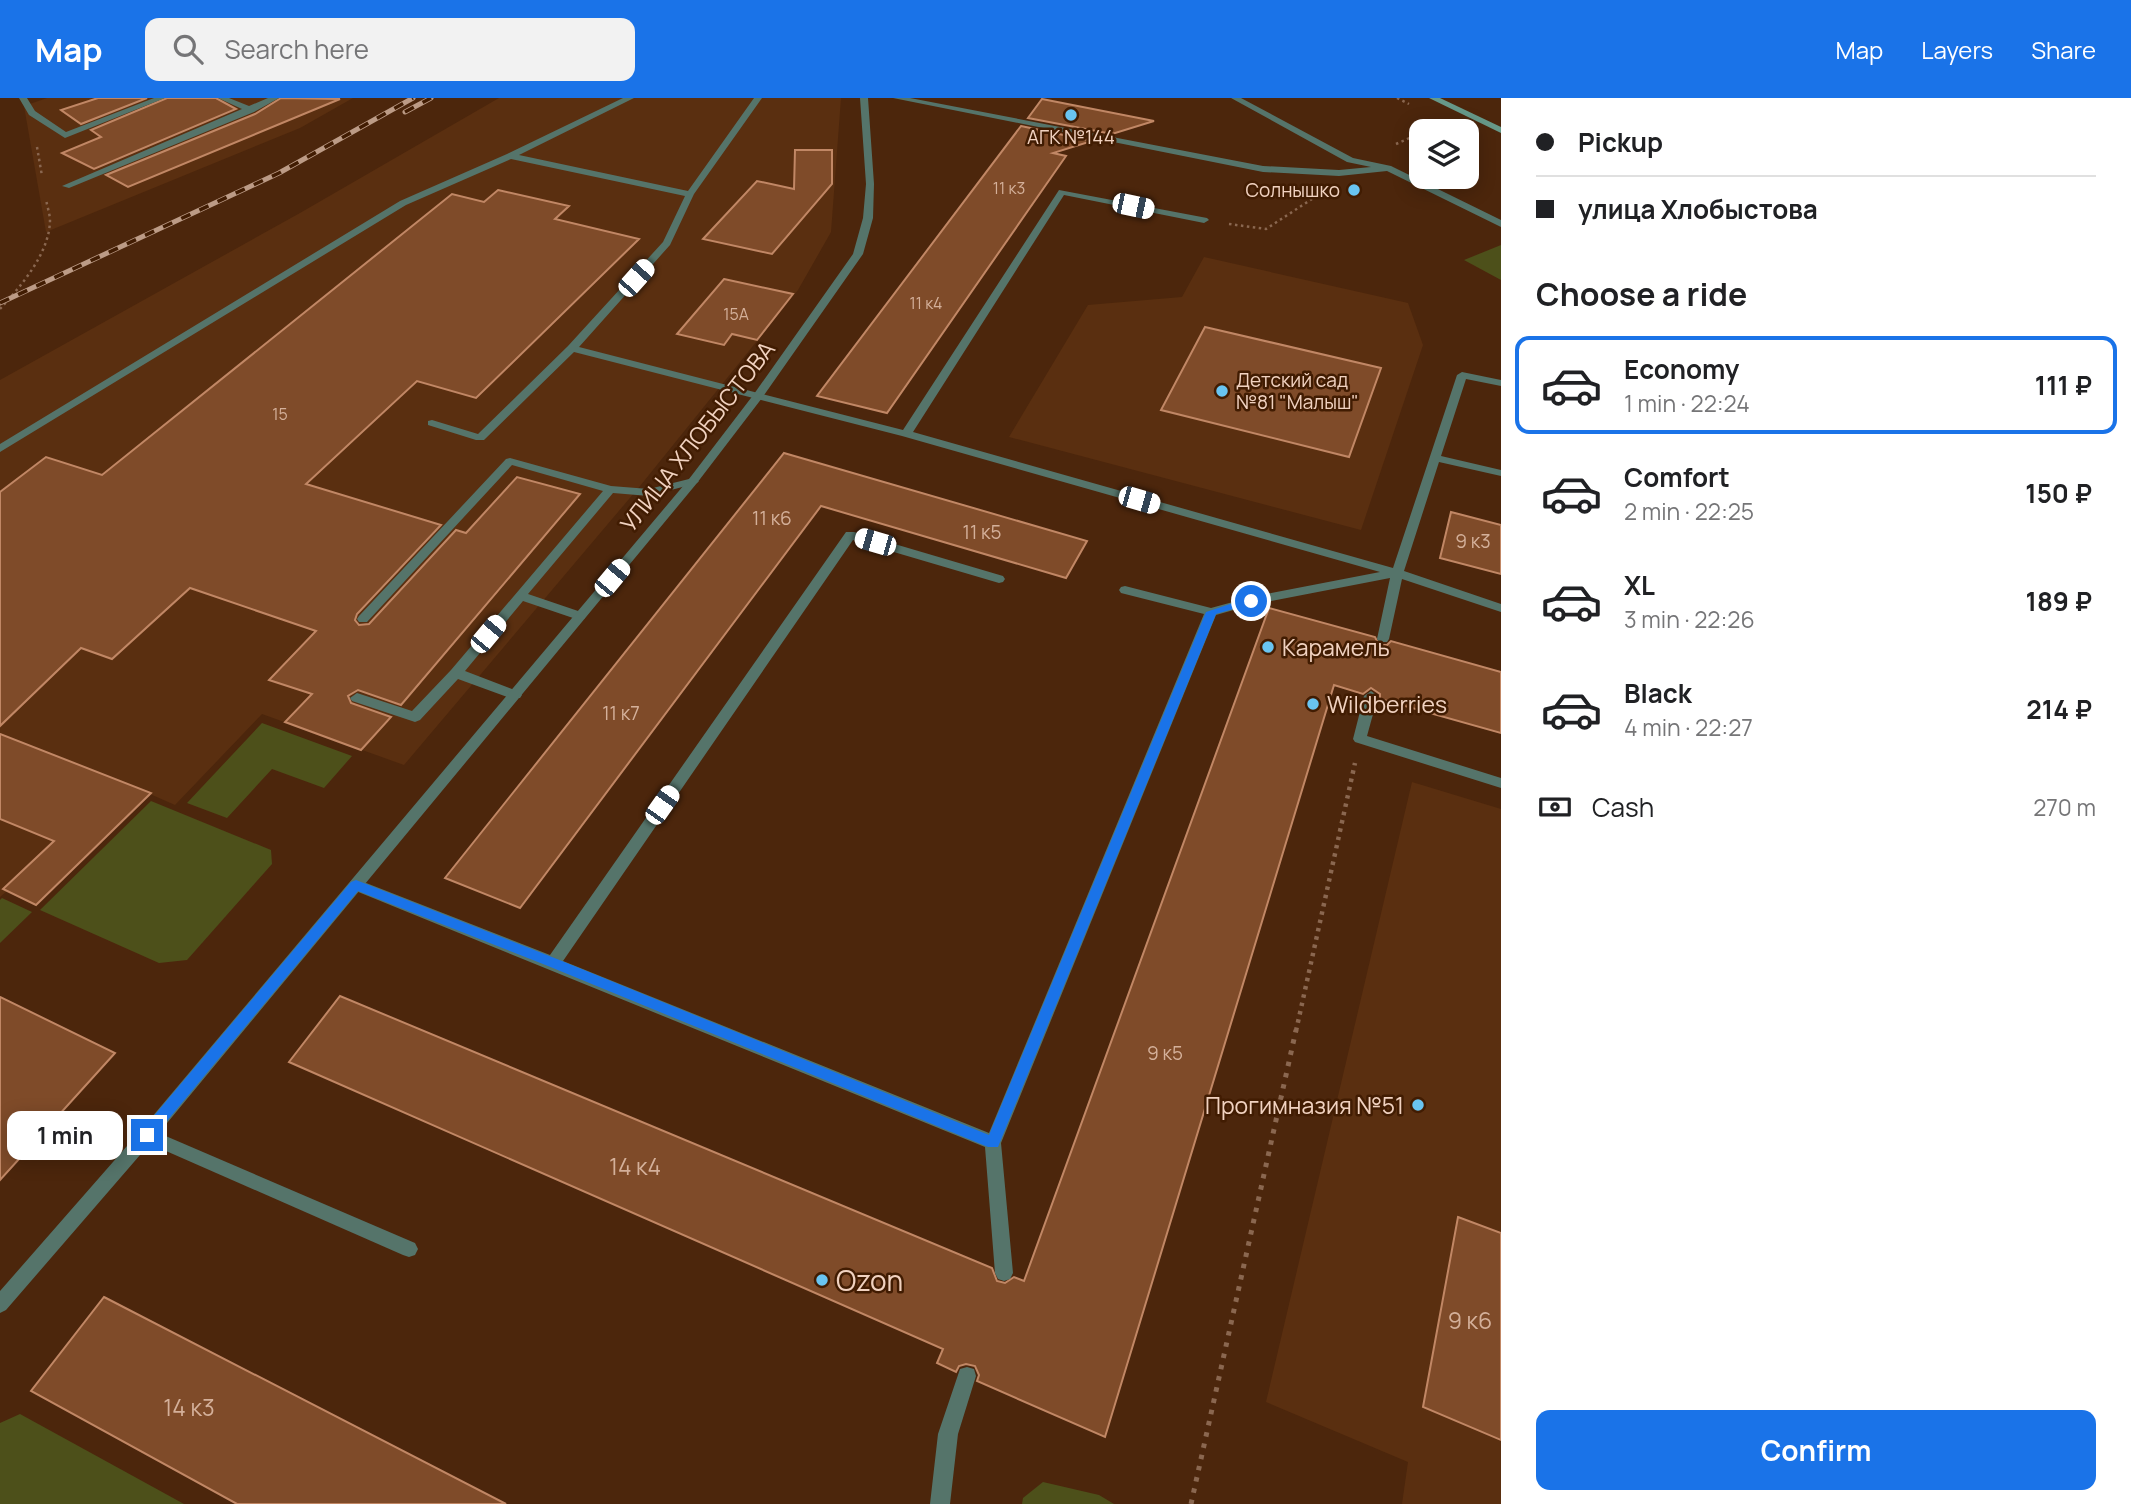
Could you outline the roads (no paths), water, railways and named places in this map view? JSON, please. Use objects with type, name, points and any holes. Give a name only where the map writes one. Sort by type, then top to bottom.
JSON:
[{"type":"street","points":[[23,98],[32,113],[65,135],[161,98]]},
{"type":"street","points":[[222,98],[251,110]]},
{"type":"street","points":[[66,187],[275,98]]},
{"type":"street","points":[[0,449],[403,203],[510,156],[630,98]]},
{"type":"street","points":[[432,423],[480,438],[572,348],[667,243],[690,194],[758,98]]},
{"type":"street","name":"УЛИЦА ХЛОБЫСТОВА","points":[[0,1304],[147,1135],[694,481],[758,396],[858,254],[868,218],[870,184],[864,98]]},
{"type":"street","points":[[897,98],[1263,169],[1339,173],[1388,168]]},
{"type":"street","points":[[1235,98],[1350,160],[1388,168],[1501,224]]},
{"type":"street","points":[[1433,98],[1501,130]]},
{"type":"street","points":[[510,156],[690,194]]},
{"type":"street","points":[[906,434],[1062,192],[1204,220]]},
{"type":"street","points":[[572,348],[906,434],[1397,573],[1501,608]]},
{"type":"street","points":[[1383,639],[1397,573],[1462,375],[1501,383]]},
{"type":"street","points":[[1436,458],[1501,473]]},
{"type":"street","points":[[363,619],[510,461],[610,489],[649,493],[694,481]]},
{"type":"street","points":[[357,698],[415,718],[610,489]]},
{"type":"street","points":[[553,962],[850,535],[999,579]]},
{"type":"street","points":[[1125,590],[1212,612],[1251,601],[1397,573]]},
{"type":"street","points":[[520,596],[580,616]]},
{"type":"street","points":[[1004,1273],[993,1143],[1212,612]]},
{"type":"street","points":[[456,673],[514,695]]},
{"type":"street","points":[[1371,696],[1360,739],[1501,783]]},
{"type":"street","points":[[356,885],[553,962],[993,1143]]},
{"type":"street","points":[[147,1135],[409,1249]]},
{"type":"street","points":[[940,1504],[948,1434],[967,1377]]},
{"type":"railway","points":[[0,303],[279,173],[413,98]]},
{"type":"railway","points":[[405,112],[431,98]]},
{"type":"place","name":"АГК №144","points":[[1071,115]]},
{"type":"place","name":"Солнышко","points":[[1354,190]]},
{"type":"place","name":"Детский сад №81 \"Малыш\"","points":[[1222,391]]},
{"type":"place","name":"Карамель","points":[[1268,647]]},
{"type":"place","name":"Wildberries","points":[[1313,704]]},
{"type":"place","name":"Прогимназия №51","points":[[1418,1105]]},
{"type":"place","name":"Ozon","points":[[822,1280]]}]
